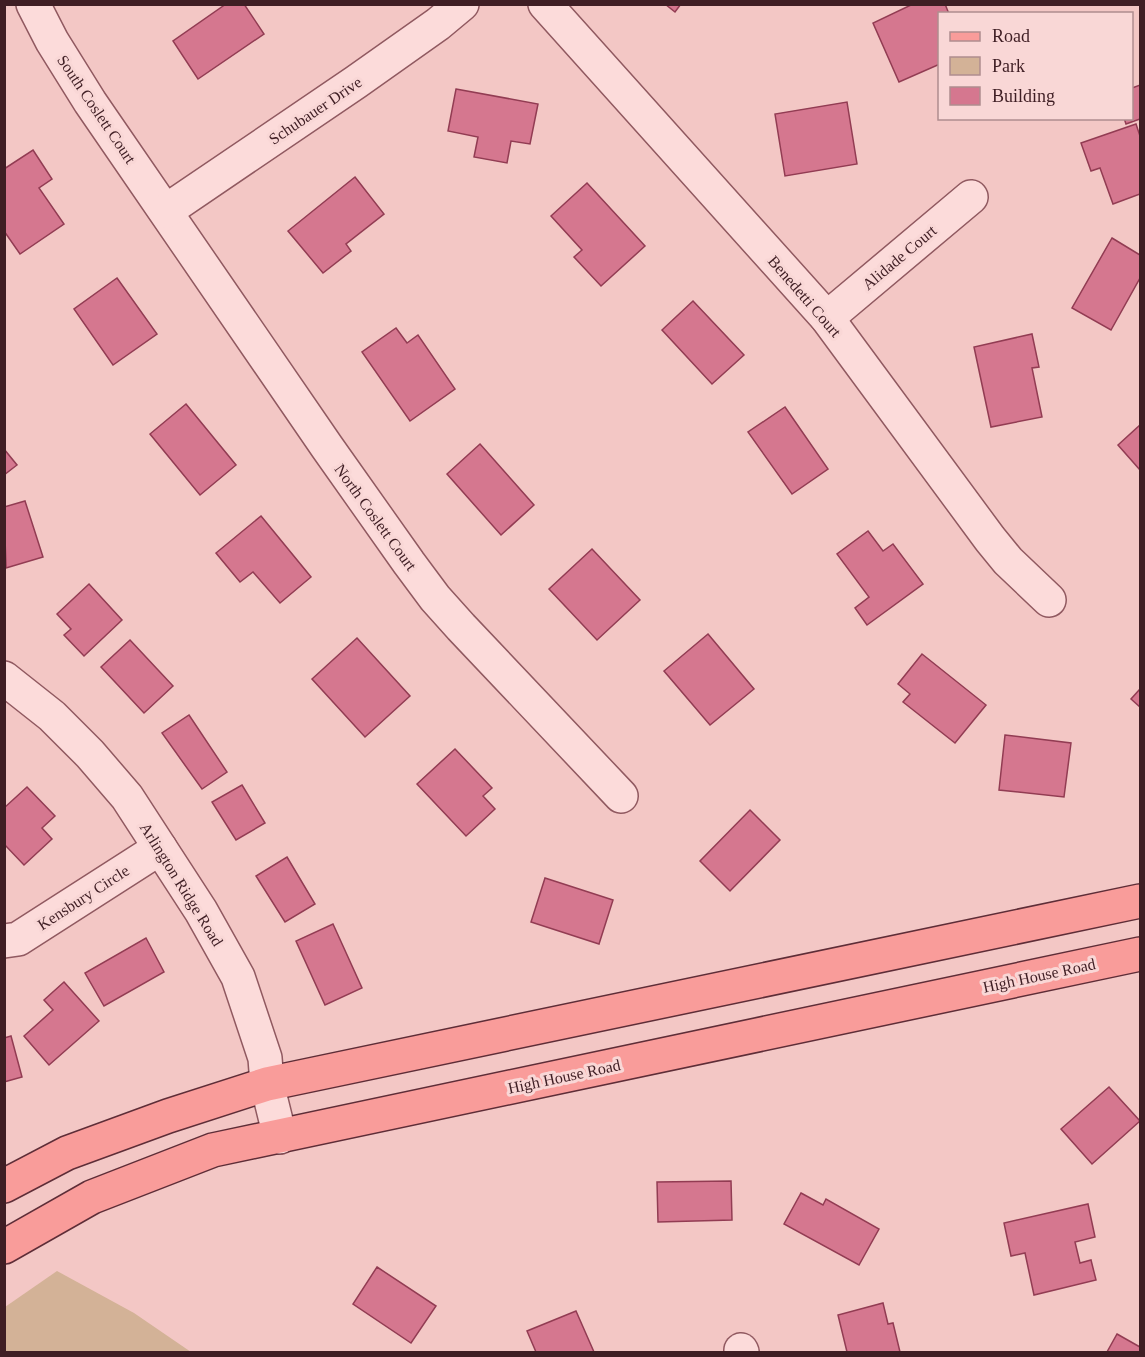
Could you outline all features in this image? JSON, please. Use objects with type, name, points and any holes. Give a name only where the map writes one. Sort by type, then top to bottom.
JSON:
[{"type":"main road","points":[[4,1186],[67,1154],[168,1116],[267,1084],[1140,901]]},
{"type":"main road","name":"High House Road","points":[[4,1247],[92,1197],[213,1150],[1140,954]]},
{"type":"street","name":"South Coslett Court","points":[[33,4],[52,42],[90,102],[166,211]]},
{"type":"street","name":"Schubauer Drive","points":[[166,211],[356,82],[438,24],[462,4]]},
{"type":"street","name":"Benedetti Court","points":[[545,4],[826,318],[990,539],[1008,561],[1049,600]]},
{"type":"street","name":"Alidade Court","points":[[826,318],[971,197]]},
{"type":"street","name":"North Coslett Court","points":[[166,211],[327,447],[435,598],[621,796]]},
{"type":"street","name":"Arlington Ridge Road","points":[[4,678],[51,716],[90,754],[127,797],[201,911],[238,977],[265,1058],[267,1084],[280,1137]]},
{"type":"street","name":"Kensbury Circle","points":[[4,941],[18,939],[160,848]]},
{"type":"green space","points":[[57,1271],[134,1313],[191,1352],[5,1352],[5,1307]]},
{"type":"building","points":[[226,4],[244,4],[264,34],[198,79],[173,41]]},
{"type":"building","points":[[665,4],[681,4],[675,12]]},
{"type":"building","points":[[913,4],[945,4],[948,12],[938,12],[938,65],[899,82],[873,23]]},
{"type":"building","points":[[1140,85],[1140,119],[1126,124],[1125,120],[1133,120],[1133,88]]},
{"type":"building","points":[[456,89],[538,104],[530,144],[511,141],[507,163],[474,157],[478,137],[448,131]]},
{"type":"building","points":[[847,102],[857,164],[785,176],[775,114]]},
{"type":"building","points":[[1136,124],[1140,136],[1140,194],[1113,204],[1100,168],[1091,171],[1081,143]]},
{"type":"building","points":[[33,150],[52,179],[39,188],[64,224],[20,254],[4,231],[4,169]]},
{"type":"building","points":[[355,177],[384,214],[346,244],[351,251],[323,273],[288,231]]},
{"type":"building","points":[[587,183],[645,246],[601,286],[574,257],[582,250],[551,216]]},
{"type":"building","points":[[1112,238],[1140,255],[1140,278],[1111,330],[1072,308]]},
{"type":"building","points":[[117,278],[157,334],[113,365],[74,309]]},
{"type":"building","points":[[693,301],[744,355],[712,384],[662,330]]},
{"type":"building","points":[[396,328],[407,343],[418,335],[455,389],[410,421],[362,352]]},
{"type":"building","points":[[1032,334],[1039,367],[1032,368],[1042,417],[991,427],[974,347]]},
{"type":"building","points":[[186,404],[236,465],[200,495],[150,434]]},
{"type":"building","points":[[785,407],[828,469],[792,494],[748,432]]},
{"type":"building","points":[[1140,425],[1140,470],[1118,445]]},
{"type":"building","points":[[480,444],[534,505],[501,535],[447,474]]},
{"type":"building","points":[[4,449],[17,465],[4,475]]},
{"type":"building","points":[[25,501],[43,557],[6,568],[4,507]]},
{"type":"building","points":[[261,516],[311,577],[280,603],[253,572],[240,582],[216,553]]},
{"type":"building","points":[[868,531],[883,551],[893,544],[923,584],[867,625],[855,608],[869,597],[837,554]]},
{"type":"building","points":[[592,549],[640,600],[597,640],[549,589]]},
{"type":"building","points":[[89,584],[122,620],[84,656],[64,635],[71,629],[57,614]]},
{"type":"building","points":[[708,634],[754,689],[710,725],[664,671]]},
{"type":"building","points":[[357,638],[410,696],[365,737],[312,679]]},
{"type":"building","points":[[130,640],[173,686],[144,713],[101,667]]},
{"type":"building","points":[[922,654],[986,705],[955,743],[903,702],[910,694],[898,684]]},
{"type":"building","points":[[1140,689],[1140,707],[1131,699]]},
{"type":"building","points":[[189,715],[227,772],[202,789],[162,733]]},
{"type":"building","points":[[1005,735],[1071,743],[1064,797],[999,790]]},
{"type":"building","points":[[455,749],[492,788],[483,796],[495,809],[466,836],[417,784]]},
{"type":"building","points":[[242,785],[265,823],[236,840],[212,802]]},
{"type":"building","points":[[27,787],[55,816],[42,828],[52,839],[24,865],[4,844],[4,808]]},
{"type":"building","points":[[750,810],[780,840],[730,891],[700,861]]},
{"type":"building","points":[[287,857],[315,904],[285,922],[256,876]]},
{"type":"building","points":[[545,878],[613,900],[599,944],[531,922]]},
{"type":"building","points":[[333,924],[362,988],[325,1005],[296,941]]},
{"type":"building","points":[[146,938],[164,972],[104,1006],[85,973]]},
{"type":"building","points":[[64,982],[99,1021],[49,1065],[24,1036],[53,1010],[44,1000]]},
{"type":"building","points":[[11,1036],[22,1077],[4,1082],[4,1038]]},
{"type":"building","points":[[1109,1087],[1140,1121],[1092,1164],[1061,1129]]},
{"type":"building","points":[[731,1181],[732,1220],[658,1222],[657,1182]]},
{"type":"building","points":[[801,1193],[823,1205],[826,1199],[879,1229],[859,1265],[784,1224]]},
{"type":"building","points":[[1088,1204],[1095,1237],[1075,1242],[1080,1263],[1091,1260],[1096,1280],[1034,1295],[1025,1253],[1011,1256],[1004,1223]]},
{"type":"building","points":[[377,1267],[436,1306],[411,1343],[353,1304]]},
{"type":"building","points":[[883,1303],[888,1324],[893,1323],[900,1352],[847,1352],[838,1315]]},
{"type":"building","points":[[576,1311],[594,1352],[536,1352],[527,1331]]},
{"type":"building","points":[[1117,1334],[1140,1347],[1140,1352],[1107,1352]]}]
